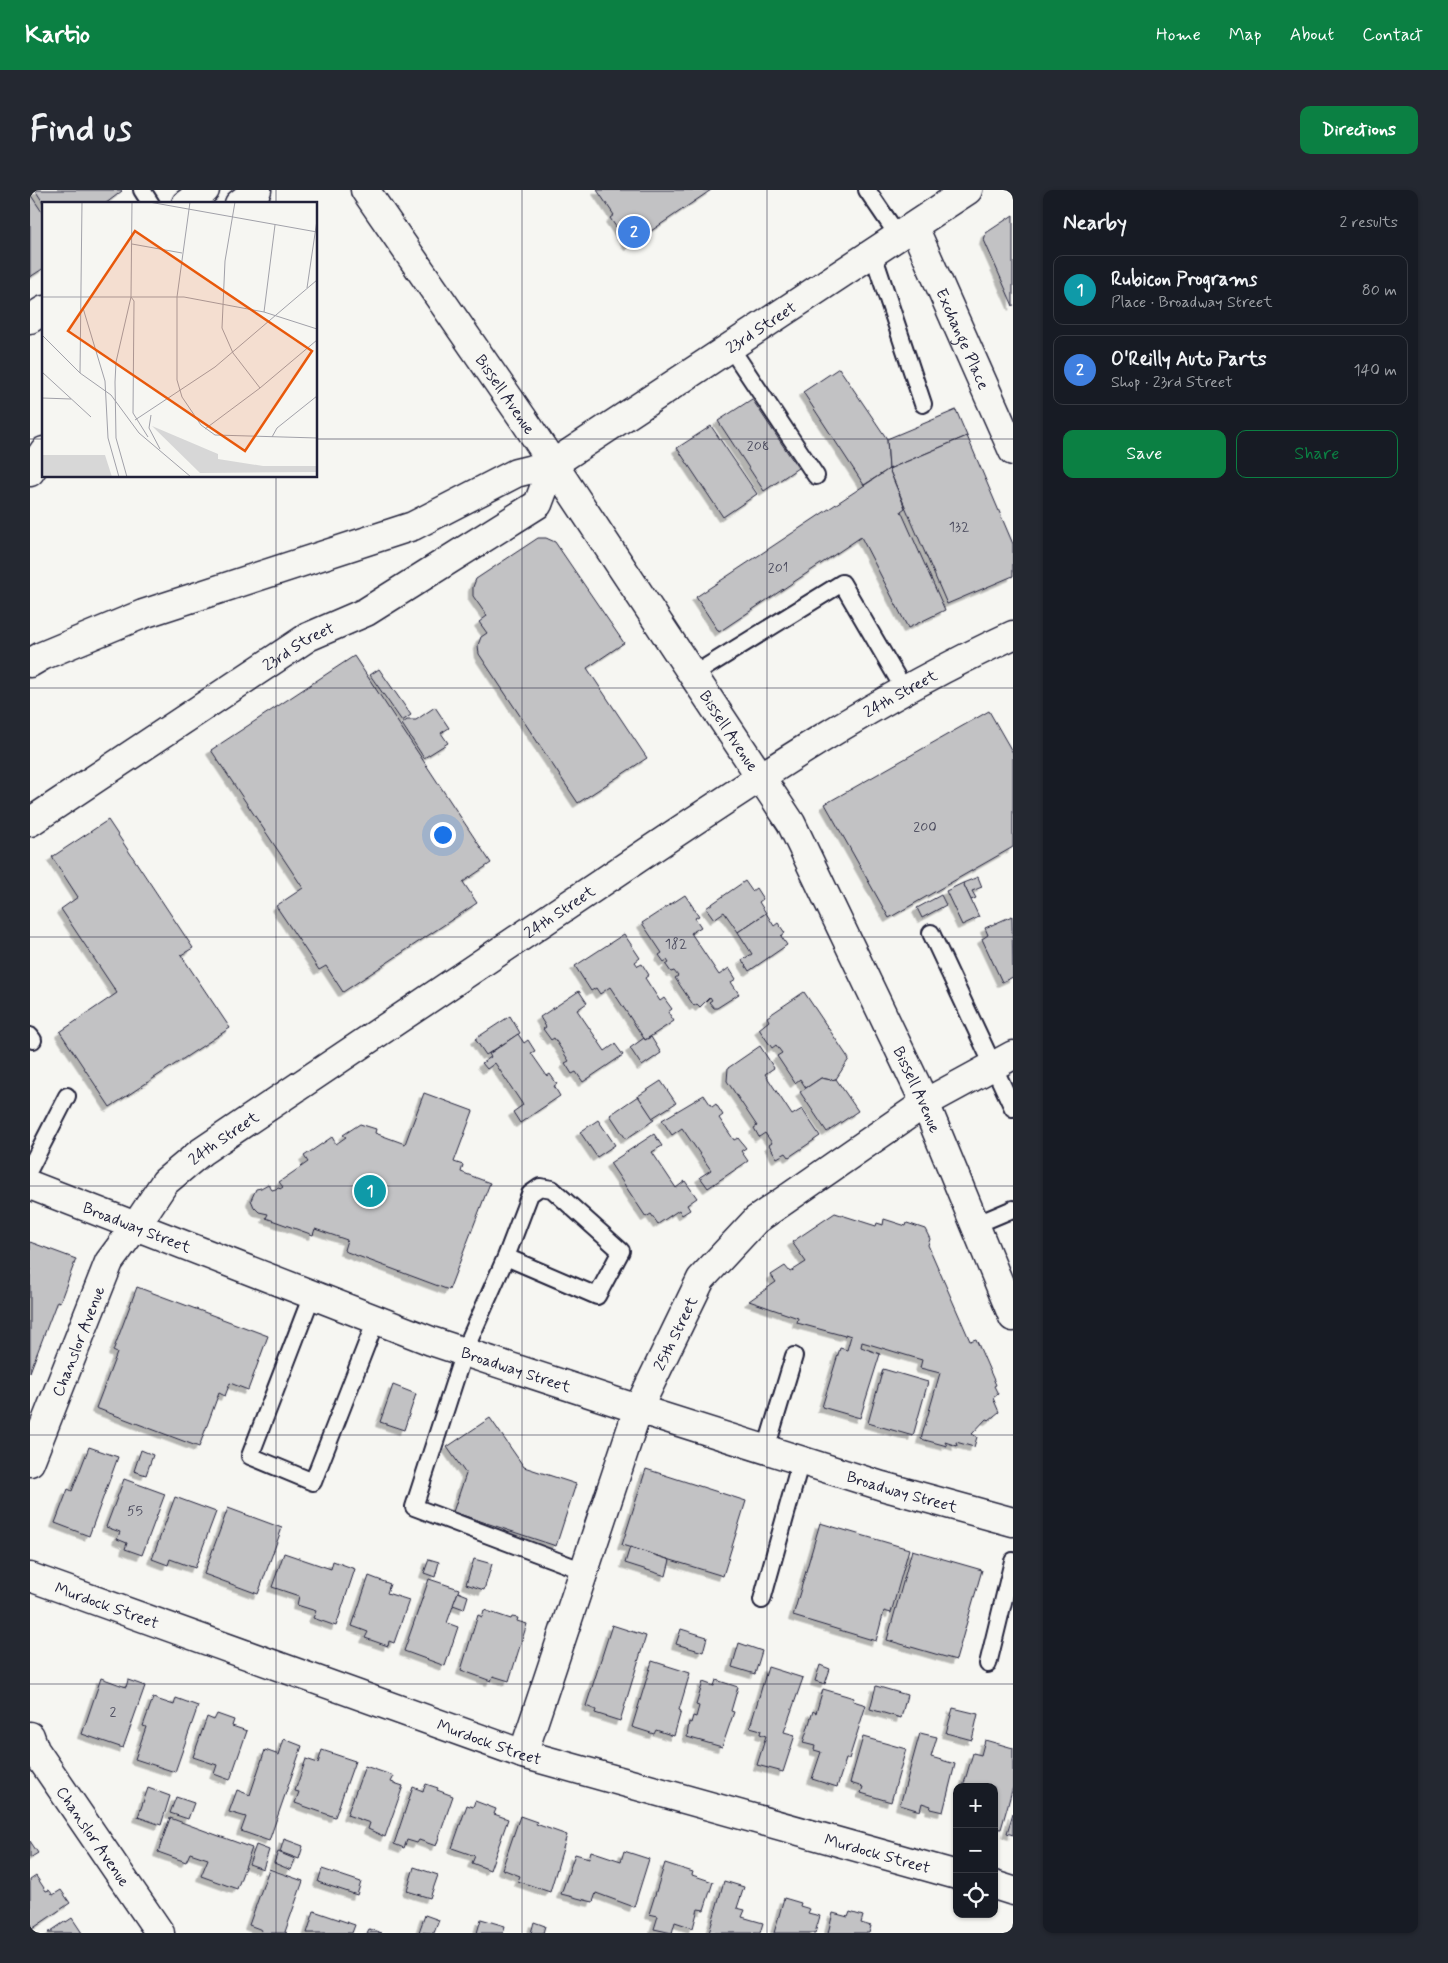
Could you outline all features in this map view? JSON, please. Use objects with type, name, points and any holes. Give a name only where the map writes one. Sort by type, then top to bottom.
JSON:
[{"type":"street","points":[[189,202],[205,190]]},
{"type":"street","points":[[242,202],[257,190]]},
{"type":"street","name":"Bissell Avenue","points":[[365,190],[553,464],[791,823],[925,1103],[1013,1317]]},
{"type":"street","name":"23rd Street","points":[[30,663],[42,656],[142,614],[413,526],[516,473],[553,464],[968,190]]},
{"type":"street","name":"Exchange Place","points":[[906,232],[1013,451]]},
{"type":"street","points":[[30,319],[42,311]]},
{"type":"street","points":[[30,472],[42,454]]},
{"type":"street","name":"23rd Street","points":[[30,822],[308,637],[366,612],[538,504],[553,464]]},
{"type":"street","name":"24th Street","points":[[135,1227],[165,1182],[201,1152],[761,776],[904,691],[966,657],[1013,635]]},
{"type":"street","name":"25th Street","points":[[523,1754],[638,1410],[702,1279],[756,1220],[925,1103],[1003,1060]]},
{"type":"street","name":"Broadway Street","points":[[30,1185],[376,1320],[464,1352],[638,1410],[882,1486],[1013,1522]]},
{"type":"street","name":"Chanslor Avenue","points":[[30,1462],[109,1262],[135,1227]]},
{"type":"street","name":"Murdock Street","points":[[30,1577],[523,1754],[953,1874]]},
{"type":"street","name":"Chanslor Avenue","points":[[30,1736],[35,1750],[160,1933]]},
{"type":"street","points":[[998,1887],[1013,1891]]},
{"type":"lane","points":[[142,190],[150,202]]},
{"type":"lane","points":[[867,190],[906,232]]},
{"type":"lane","points":[[872,254],[923,404]]},
{"type":"lane","points":[[730,348],[816,476]]},
{"type":"lane","points":[[693,675],[842,583],[904,691]]},
{"type":"lane","points":[[931,933],[1003,1060],[1013,1108]]},
{"type":"lane","points":[[30,1168],[67,1096]]},
{"type":"lane","points":[[506,1257],[597,1296],[621,1251],[552,1189],[540,1187],[530,1194],[506,1257],[464,1352],[414,1506],[584,1571]]},
{"type":"lane","points":[[975,1225],[1013,1209]]},
{"type":"lane","points":[[312,1295],[250,1456],[313,1482],[376,1320]]},
{"type":"lane","points":[[766,1449],[794,1356]]},
{"type":"lane","points":[[762,1600],[801,1460]]},
{"type":"lane","points":[[988,1664],[1013,1561]]},
{"type":"building","points":[[35,190],[122,191],[108,202],[43,202]]},
{"type":"building","points":[[597,190],[711,190],[629,246],[610,218],[614,215]]},
{"type":"building","points":[[30,194],[42,212],[42,269],[30,277]]},
{"type":"building","points":[[1013,215],[1013,306],[984,240],[986,233]]},
{"type":"building","points":[[839,368],[887,439],[889,469],[864,485],[803,392]]},
{"type":"building","points":[[752,399],[798,468],[764,491],[718,421]]},
{"type":"building","points":[[956,410],[967,436],[889,469],[887,439]]},
{"type":"building","points":[[711,426],[757,494],[723,517],[677,448]]},
{"type":"building","points":[[967,436],[1013,544],[1013,576],[947,604],[889,469]]},
{"type":"building","points":[[889,469],[905,508],[901,511],[945,610],[908,628],[861,537],[719,632],[696,597]]},
{"type":"building","points":[[538,538],[546,538],[555,542],[624,643],[587,668],[647,758],[578,803],[479,654],[478,645],[481,637],[487,633],[479,622],[487,616],[473,596],[473,587],[476,579]]},
{"type":"building","points":[[354,656],[491,863],[463,882],[477,903],[343,992],[326,966],[319,970],[276,906],[303,888],[211,750]]},
{"type":"building","points":[[379,669],[411,715],[402,721],[370,675]]},
{"type":"building","points":[[435,707],[449,728],[441,733],[448,743],[424,758],[402,724],[407,720],[416,720]]},
{"type":"building","points":[[989,711],[1013,753],[1013,847],[889,918],[825,804]]},
{"type":"building","points":[[108,820],[193,948],[181,955],[230,1028],[110,1107],[60,1032],[117,993],[61,909],[78,897],[52,857]]},
{"type":"building","points":[[978,877],[982,887],[972,891],[976,898],[971,900],[963,883]]},
{"type":"building","points":[[745,881],[752,891],[756,888],[763,899],[759,902],[766,913],[738,932],[724,912],[714,919],[706,908]]},
{"type":"building","points":[[963,883],[979,917],[962,925],[946,891]]},
{"type":"building","points":[[685,895],[699,916],[695,918],[701,927],[691,933],[719,975],[729,968],[736,979],[731,982],[739,994],[717,1008],[714,1008],[709,1002],[712,1000],[710,997],[700,1007],[697,1004],[694,1006],[675,978],[678,976],[674,971],[671,972],[666,965],[669,963],[667,960],[664,962],[659,955],[662,953],[642,923]]},
{"type":"building","points":[[941,895],[946,905],[922,918],[917,908]]},
{"type":"building","points":[[766,913],[774,926],[778,923],[785,933],[781,936],[787,945],[749,971],[742,960],[752,954],[738,932]]},
{"type":"building","points":[[1012,916],[1013,977],[1002,982],[982,939],[988,935],[985,928]]},
{"type":"building","points":[[624,934],[640,958],[635,962],[638,966],[642,964],[649,975],[645,978],[660,1001],[664,998],[672,1009],[668,1012],[674,1021],[645,1040],[610,987],[600,994],[596,988],[591,991],[575,966]]},
{"type":"building","points":[[579,991],[587,1003],[577,1010],[605,1051],[615,1044],[623,1055],[583,1082],[576,1072],[572,1074],[565,1063],[569,1061],[554,1038],[551,1040],[543,1029],[546,1027],[540,1017]]},
{"type":"building","points":[[804,992],[849,1059],[836,1079],[821,1078],[806,1088],[800,1079],[795,1083],[777,1056],[782,1053],[776,1045],[772,1048],[759,1029],[769,1021],[767,1017]]},
{"type":"building","points":[[510,1016],[520,1033],[486,1055],[475,1039]]},
{"type":"building","points":[[518,1034],[524,1043],[528,1040],[535,1051],[531,1053],[547,1076],[550,1074],[557,1084],[554,1086],[560,1096],[520,1123],[513,1112],[523,1105],[495,1063],[487,1069],[482,1063],[491,1057],[489,1054]]},
{"type":"building","points":[[651,1037],[661,1053],[642,1066],[630,1048],[644,1038],[645,1040]]},
{"type":"building","points":[[760,1046],[774,1068],[765,1074],[792,1115],[802,1109],[820,1136],[789,1157],[786,1153],[777,1158],[769,1145],[772,1143],[765,1133],[759,1137],[754,1128],[757,1126],[727,1081],[728,1068]]},
{"type":"building","points":[[821,1078],[836,1079],[858,1111],[827,1132],[800,1092]]},
{"type":"building","points":[[661,1081],[676,1103],[652,1118],[638,1096]]},
{"type":"building","points":[[424,1093],[473,1111],[454,1162],[463,1165],[461,1172],[490,1183],[449,1290],[347,1252],[344,1250],[347,1240],[315,1229],[313,1235],[266,1218],[268,1214],[259,1212],[254,1207],[251,1200],[256,1189],[268,1184],[272,1190],[280,1189],[283,1187],[279,1182],[308,1162],[304,1156],[332,1137],[336,1144],[346,1137],[343,1135],[360,1124],[376,1129],[375,1133],[405,1144]]},
{"type":"building","points":[[704,1095],[712,1107],[716,1104],[723,1115],[719,1118],[734,1140],[738,1138],[746,1148],[741,1151],[748,1161],[708,1188],[700,1177],[711,1170],[682,1128],[672,1135],[662,1120]]},
{"type":"building","points":[[638,1096],[654,1120],[626,1139],[610,1115]]},
{"type":"building","points":[[598,1120],[615,1145],[597,1157],[580,1132]]},
{"type":"building","points":[[654,1134],[662,1146],[652,1152],[676,1188],[685,1181],[697,1198],[687,1205],[690,1210],[682,1215],[679,1210],[658,1224],[651,1214],[646,1217],[610,1163]]},
{"type":"building","points":[[835,1213],[876,1226],[877,1223],[883,1225],[884,1219],[906,1226],[907,1223],[925,1229],[930,1239],[928,1245],[970,1341],[976,1339],[996,1385],[994,1386],[998,1394],[993,1398],[999,1412],[989,1420],[986,1419],[972,1434],[977,1437],[974,1447],[956,1442],[957,1446],[945,1442],[947,1446],[921,1439],[940,1373],[920,1368],[922,1360],[862,1342],[861,1347],[880,1354],[860,1418],[822,1407],[840,1348],[847,1350],[851,1336],[797,1323],[798,1318],[749,1301],[776,1282],[771,1275],[785,1266],[790,1272],[806,1262],[792,1242]]},
{"type":"building","points":[[30,1242],[76,1259],[60,1302],[57,1301],[30,1372]]},
{"type":"building","points":[[137,1287],[268,1336],[248,1390],[230,1383],[225,1396],[219,1393],[199,1447],[96,1408],[117,1353],[113,1351]]},
{"type":"building","points":[[883,1369],[928,1382],[913,1436],[868,1423]]},
{"type":"building","points":[[393,1385],[416,1394],[404,1430],[380,1422]]},
{"type":"building","points":[[490,1418],[524,1467],[576,1484],[556,1546],[453,1512],[466,1474],[447,1447]]},
{"type":"building","points":[[89,1447],[118,1457],[89,1536],[55,1523],[68,1489],[72,1491]]},
{"type":"building","points":[[141,1450],[153,1455],[146,1475],[134,1471]]},
{"type":"building","points":[[646,1469],[746,1501],[723,1576],[622,1545]]},
{"type":"building","points":[[124,1479],[165,1494],[142,1555],[125,1549],[127,1543],[117,1539],[120,1532],[106,1527]]},
{"type":"building","points":[[175,1497],[216,1512],[195,1568],[170,1559],[168,1565],[152,1559]]},
{"type":"building","points":[[228,1508],[282,1528],[258,1594],[204,1574]]},
{"type":"building","points":[[820,1523],[909,1549],[891,1613],[884,1611],[876,1641],[793,1616]]},
{"type":"building","points":[[630,1547],[670,1560],[666,1576],[625,1563]]},
{"type":"building","points":[[912,1550],[982,1570],[956,1660],[887,1640]]},
{"type":"building","points":[[284,1553],[331,1569],[333,1561],[355,1569],[336,1626],[313,1618],[316,1611],[297,1605],[299,1596],[272,1587]]},
{"type":"building","points":[[429,1559],[439,1562],[435,1577],[424,1573]]},
{"type":"building","points":[[474,1559],[492,1564],[484,1590],[466,1584]]},
{"type":"building","points":[[369,1576],[390,1584],[387,1593],[409,1600],[394,1643],[389,1641],[388,1646],[365,1638],[368,1632],[352,1626]]},
{"type":"building","points":[[429,1579],[459,1589],[447,1623],[458,1627],[445,1666],[404,1651]]},
{"type":"building","points":[[458,1592],[468,1596],[464,1609],[453,1605]]},
{"type":"building","points":[[484,1610],[511,1619],[512,1617],[518,1618],[517,1621],[527,1624],[509,1681],[493,1676],[491,1681],[461,1670],[478,1615],[482,1617]]},
{"type":"building","points":[[612,1625],[646,1636],[620,1721],[595,1713],[596,1710],[586,1706]]},
{"type":"building","points":[[681,1629],[707,1637],[703,1652],[676,1644]]},
{"type":"building","points":[[739,1643],[762,1651],[755,1674],[732,1667]]},
{"type":"building","points":[[652,1661],[690,1673],[679,1710],[681,1711],[674,1736],[656,1730],[654,1734],[632,1727]]},
{"type":"building","points":[[820,1665],[830,1669],[825,1684],[815,1681]]},
{"type":"building","points":[[768,1667],[803,1678],[784,1732],[795,1735],[783,1772],[757,1765],[766,1736],[760,1734],[761,1730],[750,1727]]},
{"type":"building","points":[[101,1678],[126,1687],[128,1680],[145,1686],[123,1748],[82,1734]]},
{"type":"building","points":[[716,1680],[738,1687],[731,1711],[734,1712],[722,1747],[687,1737],[689,1722],[691,1723],[693,1716],[696,1717],[699,1706],[696,1705],[703,1682],[714,1686]]},
{"type":"building","points":[[876,1686],[907,1695],[901,1718],[870,1709]]},
{"type":"building","points":[[823,1689],[854,1698],[853,1701],[866,1705],[849,1759],[846,1759],[837,1787],[812,1779],[821,1752],[814,1750],[815,1746],[803,1743],[813,1711],[816,1713]]},
{"type":"building","points":[[153,1698],[174,1705],[176,1698],[198,1706],[175,1772],[135,1759],[146,1727],[143,1726]]},
{"type":"building","points":[[953,1708],[978,1714],[972,1740],[946,1733]]},
{"type":"building","points":[[217,1714],[234,1720],[232,1726],[247,1731],[230,1780],[214,1774],[217,1765],[193,1757],[207,1717],[214,1720]]},
{"type":"building","points":[[920,1733],[937,1737],[931,1757],[955,1764],[943,1812],[930,1809],[931,1806],[922,1803],[920,1811],[900,1805]]},
{"type":"building","points":[[863,1737],[906,1749],[891,1802],[861,1793],[863,1787],[850,1783]]},
{"type":"building","points":[[284,1739],[302,1746],[269,1841],[241,1831],[246,1817],[229,1812],[237,1790],[250,1795],[265,1750],[279,1755]]},
{"type":"building","points":[[985,1740],[1013,1748],[1013,1787],[1001,1829],[998,1829],[998,1783],[964,1783],[973,1753],[981,1755]]},
{"type":"building","points":[[322,1750],[355,1761],[335,1817],[295,1803],[299,1792],[295,1791],[306,1759],[318,1763]]},
{"type":"building","points":[[365,1766],[394,1776],[391,1782],[403,1786],[385,1837],[368,1829],[370,1823],[347,1815]]},
{"type":"building","points":[[426,1784],[453,1796],[436,1846],[419,1840],[417,1843],[407,1840],[404,1848],[394,1844],[413,1787],[423,1791]]},
{"type":"building","points":[[148,1788],[170,1796],[161,1825],[138,1817]]},
{"type":"building","points":[[176,1797],[194,1803],[188,1819],[170,1813]]},
{"type":"building","points":[[475,1801],[496,1809],[494,1814],[508,1819],[490,1870],[472,1863],[475,1856],[452,1848],[467,1805],[473,1807]]},
{"type":"building","points":[[1013,1813],[1013,1835],[1007,1833]]},
{"type":"building","points":[[520,1816],[567,1835],[550,1892],[518,1881],[520,1876],[502,1869]]},
{"type":"building","points":[[170,1818],[252,1848],[237,1889],[201,1876],[208,1859],[190,1853],[186,1862],[158,1852]]},
{"type":"building","points":[[284,1839],[303,1846],[299,1859],[280,1852]]},
{"type":"building","points":[[30,1841],[38,1853],[30,1858]]},
{"type":"building","points":[[256,1845],[269,1850],[263,1869],[249,1864]]},
{"type":"building","points":[[591,1851],[621,1861],[624,1851],[649,1859],[634,1907],[596,1893],[593,1902],[561,1894],[575,1854],[589,1858]]},
{"type":"building","points":[[278,1852],[295,1859],[291,1870],[274,1863]]},
{"type":"building","points":[[665,1863],[693,1872],[692,1875],[713,1882],[704,1910],[698,1909],[693,1928],[675,1922],[672,1933],[654,1929],[658,1916],[649,1914]]},
{"type":"building","points":[[414,1867],[438,1875],[430,1898],[407,1891]]},
{"type":"building","points":[[269,1869],[303,1881],[285,1932],[287,1933],[261,1933],[262,1930],[249,1925]]},
{"type":"building","points":[[322,1869],[361,1882],[357,1895],[318,1882]]},
{"type":"building","points":[[36,1876],[46,1891],[49,1890],[53,1895],[61,1890],[70,1903],[32,1929],[30,1926],[30,1880]]},
{"type":"building","points":[[724,1881],[744,1887],[737,1908],[745,1910],[742,1917],[763,1923],[760,1933],[709,1933]]},
{"type":"building","points":[[784,1898],[801,1903],[800,1906],[810,1909],[808,1913],[820,1916],[815,1933],[774,1933]]},
{"type":"building","points":[[314,1911],[355,1925],[352,1933],[307,1933]]},
{"type":"building","points":[[850,1912],[863,1916],[861,1923],[871,1926],[869,1933],[828,1933],[833,1913],[848,1917]]},
{"type":"building","points":[[425,1915],[439,1920],[434,1933],[419,1932]]},
{"type":"building","points":[[72,1918],[82,1933],[48,1933],[66,1921]]},
{"type":"building","points":[[481,1919],[505,1926],[503,1933],[477,1933]]},
{"type":"building","points":[[534,1922],[545,1926],[543,1933],[531,1933]]},
{"type":"building","points":[[369,1929],[382,1933],[367,1933]]},
{"type":"place","name":"O'Reilly Auto Parts","points":[[634,232]]},
{"type":"place","name":"Rubicon Programs","points":[[370,1191]]}]
